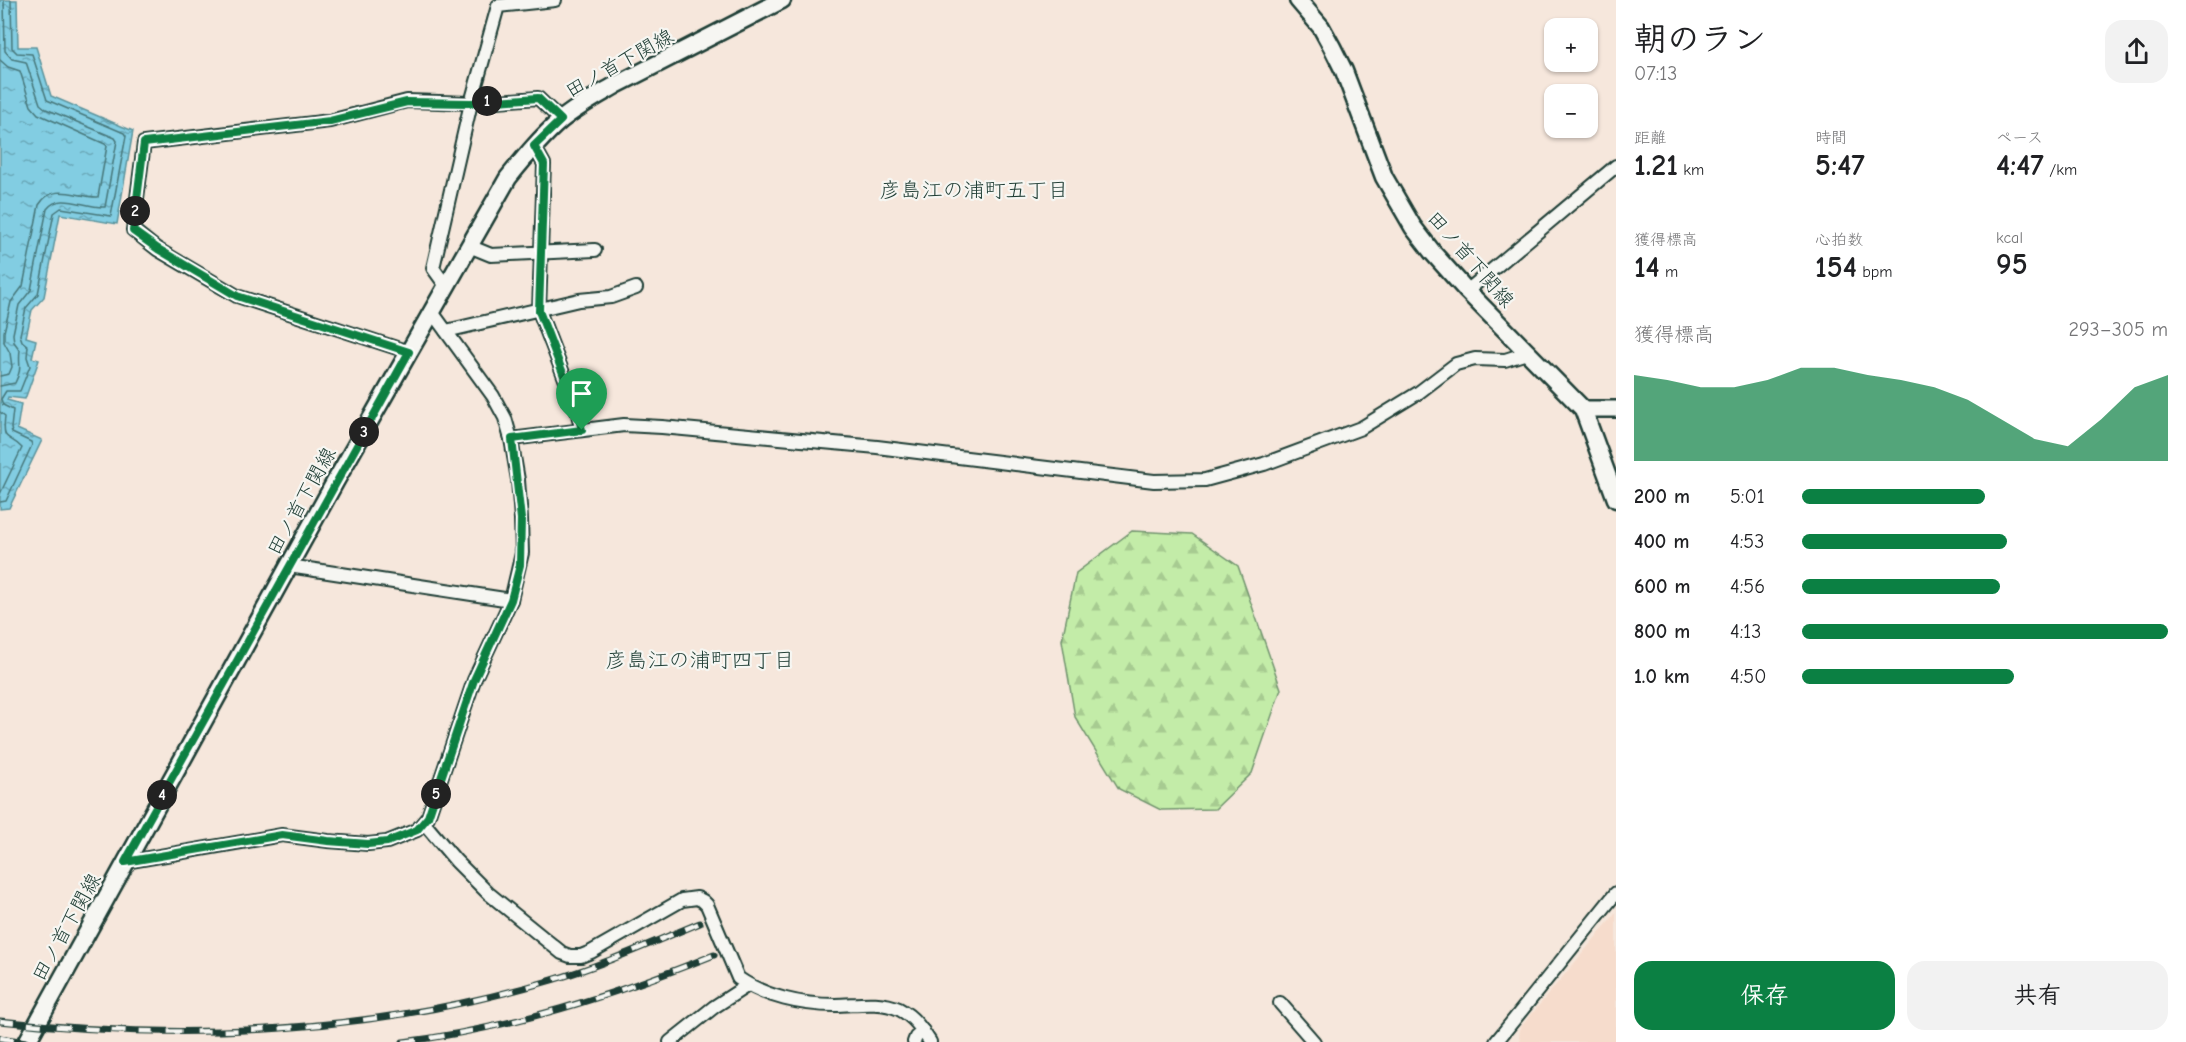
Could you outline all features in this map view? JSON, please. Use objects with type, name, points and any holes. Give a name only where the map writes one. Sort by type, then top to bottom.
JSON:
[{"type":"main road","name":"田ノ首下関線","points":[[27,1042],[289,566],[508,178],[534,146],[561,120],[616,85],[782,0]]},
{"type":"main road","name":"田ノ首下関線","points":[[1298,0],[1321,27],[1344,71],[1384,177],[1397,200],[1432,253],[1583,409],[1616,499]]},
{"type":"street","points":[[446,286],[433,268],[471,103],[498,6],[555,0]]},
{"type":"street","points":[[409,352],[237,296],[158,249],[133,231],[144,143],[330,121],[407,102],[471,103],[538,98],[561,120]]},
{"type":"street","points":[[534,146],[544,164],[539,311],[576,407],[582,430]]},
{"type":"street","points":[[1467,291],[1616,166]]},
{"type":"street","points":[[469,246],[490,255],[594,250]]},
{"type":"street","points":[[446,331],[579,300],[611,297],[636,288]]},
{"type":"street","points":[[125,862],[282,835],[328,841],[377,843],[405,836],[417,830],[424,823],[450,755],[474,680],[511,600],[522,554],[521,519],[512,439],[505,418],[494,396],[432,312]]},
{"type":"street","points":[[512,439],[624,425],[877,447],[1154,481],[1205,480],[1264,464],[1360,428],[1418,393],[1456,364],[1475,359],[1505,360],[1527,353]]},
{"type":"street","points":[[1583,409],[1616,409]]},
{"type":"street","points":[[289,566],[511,600]]},
{"type":"street","points":[[424,823],[456,861],[488,893],[554,948],[570,956],[581,956],[591,952],[682,900],[697,898],[704,901],[738,978],[748,985],[758,990],[814,1004],[888,1006],[913,1018],[926,1037]]},
{"type":"street","points":[[1496,1042],[1616,893]]},
{"type":"street","points":[[670,1042],[714,1007],[748,985]]},
{"type":"street","points":[[1280,1003],[1314,1042]]},
{"type":"street","points":[[1506,1030],[1514,1042]]},
{"type":"street","points":[[914,1042],[916,1037],[926,1037]]},
{"type":"shaded area","points":[[1616,913],[1616,1042],[1521,1042],[1520,1028]]},
{"type":"green space","points":[[1132,531],[1192,534],[1238,566],[1281,689],[1252,773],[1215,809],[1161,810],[1119,789],[1075,717],[1062,640],[1076,573]]},
{"type":"water","points":[[0,0],[17,0],[18,47],[36,47],[51,96],[133,131],[117,224],[60,214],[44,297],[32,310],[26,337],[36,340],[32,358],[39,360],[25,399],[8,397],[7,400],[21,404],[17,429],[42,440],[9,508],[0,509]]},
{"type":"railway","points":[[0,1021],[139,1031],[209,1031],[348,1022],[417,1012],[485,998],[552,980],[608,961],[700,923]]},
{"type":"railway","points":[[403,1042],[484,1028],[561,1009],[714,955]]},
{"type":"railway","points":[[0,1038],[26,1042]]},
{"type":"district","name":"彦島江の浦町五丁目","points":[[974,190]]},
{"type":"district","name":"彦島江の浦町四丁目","points":[[700,660]]},
{"type":"route","points":[[538,98],[561,120],[534,146],[544,164],[539,311],[576,407],[582,430],[512,439],[521,519],[520,565],[503,620],[474,680],[428,817],[417,830],[387,842],[368,844],[289,835],[275,836],[125,862],[409,352],[237,296],[158,249],[133,231],[144,143],[330,121],[407,102],[471,103],[538,98]]}]
